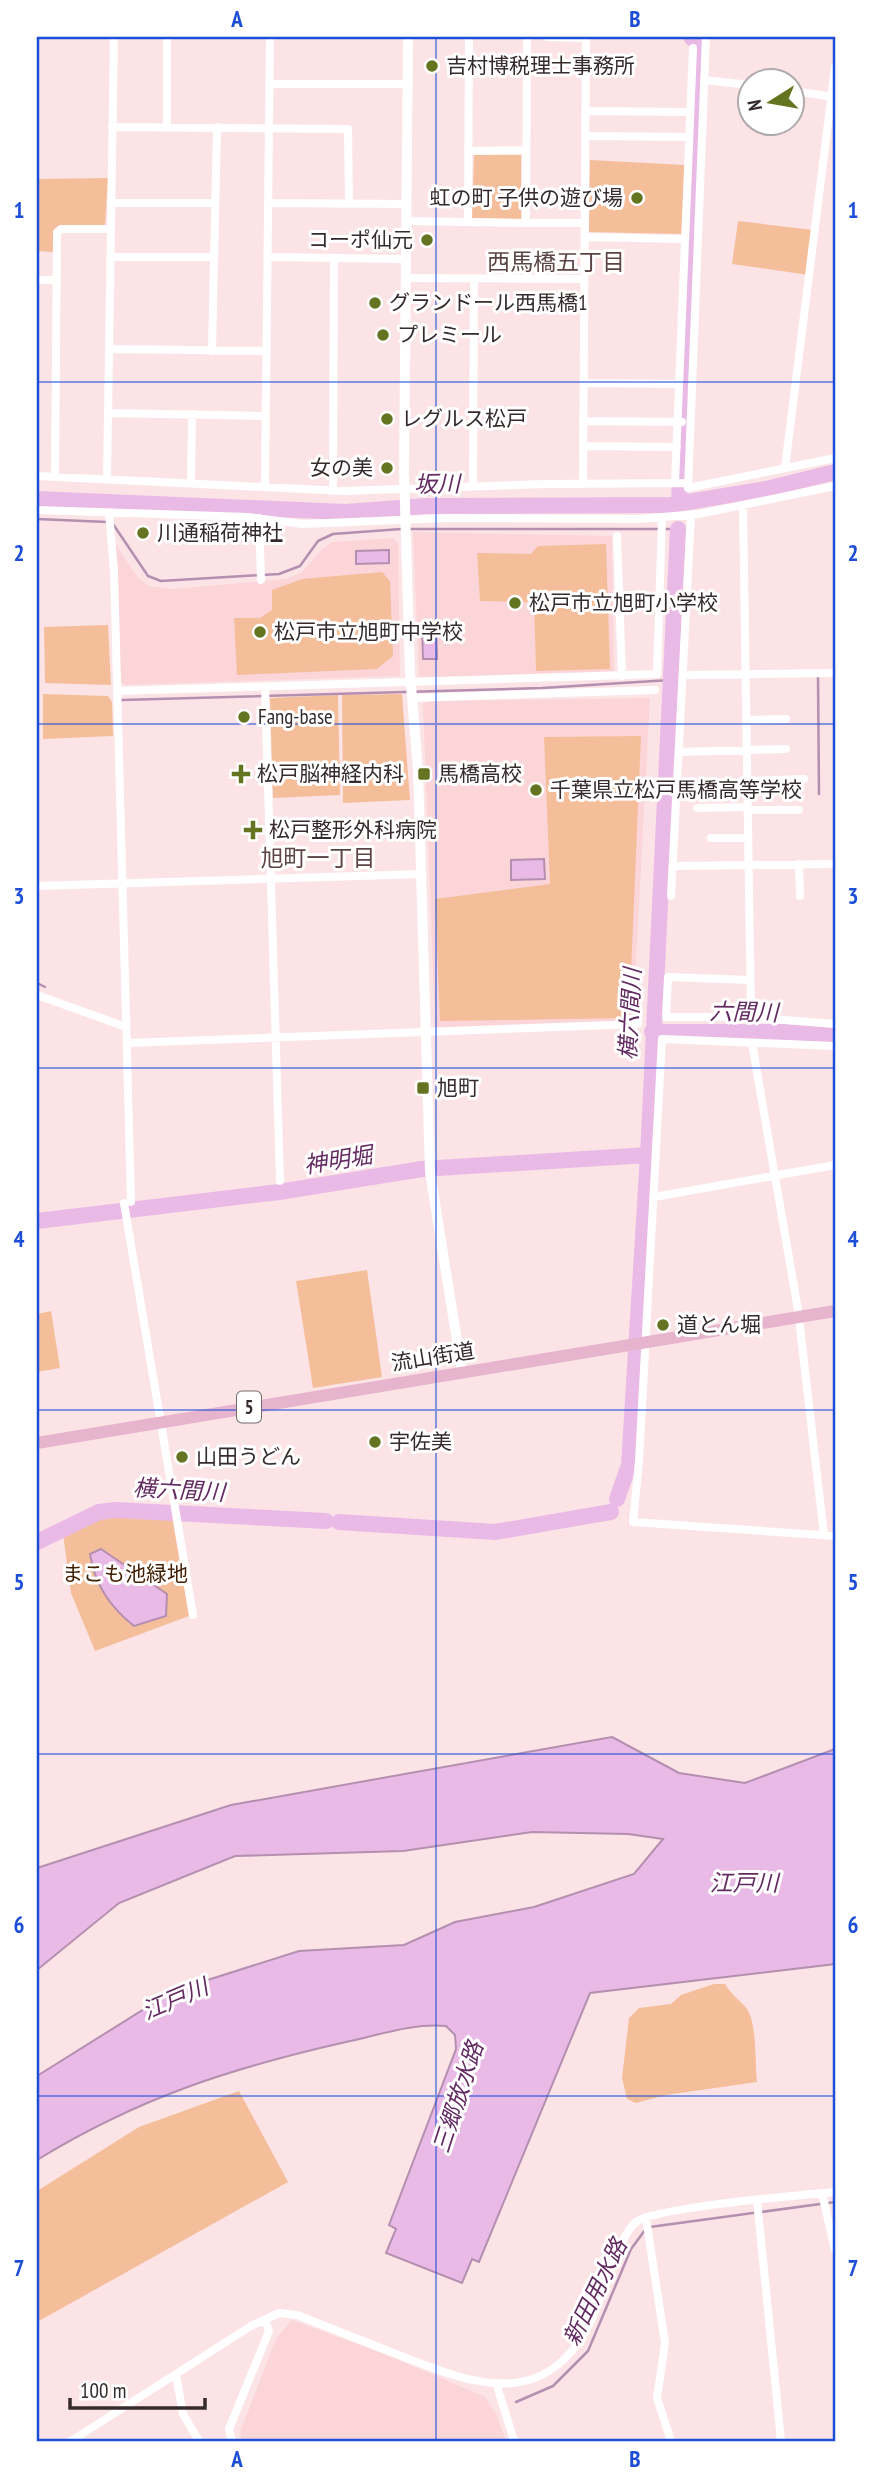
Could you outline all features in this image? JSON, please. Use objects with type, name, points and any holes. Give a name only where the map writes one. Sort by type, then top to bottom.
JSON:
[{"type":"main road","name":"流山街道","points":[[37,1443],[835,1311]]},
{"type":"street","points":[[107,478],[114,37]]},
{"type":"street","points":[[167,37],[167,127]]},
{"type":"street","points":[[264,486],[270,37]]},
{"type":"street","points":[[408,37],[404,494],[422,874],[430,1167],[462,1372]]},
{"type":"street","points":[[468,222],[469,37]]},
{"type":"street","points":[[526,223],[527,37]]},
{"type":"street","points":[[547,37],[586,37],[583,484]]},
{"type":"street","points":[[682,483],[690,422],[706,37]]},
{"type":"street","points":[[682,483],[677,422],[694,48]]},
{"type":"street","points":[[785,468],[835,67]]},
{"type":"street","points":[[704,80],[736,83]]},
{"type":"street","points":[[270,84],[407,84]]},
{"type":"street","points":[[806,93],[833,97]]},
{"type":"street","points":[[586,111],[691,112]]},
{"type":"street","points":[[112,127],[348,129],[349,204]]},
{"type":"street","points":[[212,351],[217,127]]},
{"type":"street","points":[[586,136],[689,137]]},
{"type":"street","points":[[469,151],[526,150]]},
{"type":"street","points":[[111,203],[215,203]]},
{"type":"street","points":[[268,204],[407,204]]},
{"type":"street","points":[[407,221],[585,223]]},
{"type":"street","points":[[55,477],[57,233],[61,229],[111,229]]},
{"type":"street","points":[[585,237],[685,239]]},
{"type":"street","points":[[110,257],[214,257]]},
{"type":"street","points":[[267,257],[406,259]]},
{"type":"street","points":[[333,491],[334,259]]},
{"type":"street","points":[[406,278],[584,279]]},
{"type":"street","points":[[473,486],[474,279]]},
{"type":"street","points":[[37,280],[56,280]]},
{"type":"street","points":[[109,349],[266,351]]},
{"type":"street","points":[[584,383],[679,384]]},
{"type":"street","points":[[108,414],[265,416]]},
{"type":"street","points":[[191,482],[192,414]]},
{"type":"street","points":[[583,421],[690,422]]},
{"type":"street","points":[[583,446],[677,447]]},
{"type":"street","points":[[37,477],[107,478],[404,494],[473,486],[682,483],[688,488],[835,458]]},
{"type":"street","points":[[37,510],[110,519],[259,518],[302,524],[405,519],[666,518],[743,506],[835,485]]},
{"type":"street","points":[[743,506],[751,1018]]},
{"type":"street","points":[[671,896],[680,752],[689,515]]},
{"type":"street","points":[[259,518],[261,580]]},
{"type":"street","points":[[117,691],[657,674],[662,532],[666,518]]},
{"type":"street","points":[[110,519],[128,1043],[128,1203],[125,1217],[193,1615]]},
{"type":"street","points":[[617,536],[622,676]]},
{"type":"street","points":[[683,675],[835,673]]},
{"type":"street","points":[[562,678],[562,693]]},
{"type":"street","points":[[265,687],[280,1181]]},
{"type":"street","points":[[412,698],[656,690]]},
{"type":"street","points":[[746,720],[786,719]]},
{"type":"street","points":[[680,752],[786,749]]},
{"type":"street","points":[[747,781],[804,779]]},
{"type":"street","points":[[697,808],[799,810]]},
{"type":"street","points":[[711,838],[748,838]]},
{"type":"street","points":[[799,864],[800,896]]},
{"type":"street","points":[[673,866],[835,864]]},
{"type":"street","points":[[37,886],[422,874]]},
{"type":"street","points":[[750,980],[668,977],[666,1017],[751,1018],[835,1024]]},
{"type":"street","points":[[37,995],[126,1027]]},
{"type":"street","points":[[128,1043],[638,1024]]},
{"type":"street","points":[[835,1046],[662,1039],[633,1521],[835,1536]]},
{"type":"street","points":[[752,1043],[798,1317],[824,1535]]},
{"type":"street","points":[[654,1197],[835,1165]]},
{"type":"street","points":[[71,2441],[209,2351],[279,2313],[291,2313],[462,2380],[497,2386],[531,2378],[554,2365],[575,2346],[589,2324],[625,2238],[634,2224],[646,2218],[757,2200],[835,2192]]},
{"type":"street","points":[[822,2193],[835,2250]]},
{"type":"street","points":[[757,2200],[781,2441]]},
{"type":"street","points":[[646,2218],[665,2343],[657,2398],[671,2441]]},
{"type":"street","points":[[228,2440],[229,2429],[269,2331],[265,2320]]},
{"type":"street","points":[[176,2375],[183,2414],[200,2441]]},
{"type":"street","points":[[497,2386],[514,2441]]},
{"type":"shaded area","name":"松戸市立旭町小学校","points":[[413,532],[612,536],[614,673],[419,677]]},
{"type":"shaded area","name":"松戸市立旭町中学校","points":[[394,538],[398,543],[400,676],[125,685],[121,682],[114,542],[138,578],[149,586],[172,589],[286,579],[302,572],[322,549],[333,542]]},
{"type":"shaded area","name":"千葉県立松戸馬橋高等学校","points":[[650,698],[633,1018],[630,1021],[438,1028],[435,1025],[423,704],[428,701]]},
{"type":"shaded area","points":[[292,2320],[392,2357],[485,2397],[497,2416],[506,2441],[242,2441],[240,2432],[276,2339]]},
{"type":"green space","points":[[474,155],[521,155],[521,219],[472,218]]},
{"type":"green space","name":"虹の町 子供の遊び場","points":[[590,160],[685,165],[682,234],[589,232]]},
{"type":"green space","points":[[108,178],[105,226],[58,226],[53,230],[53,252],[37,251],[37,179]]},
{"type":"green space","points":[[738,221],[813,230],[809,275],[732,264]]},
{"type":"green space","points":[[606,544],[610,669],[536,671],[534,602],[480,601],[477,553],[531,554],[538,546]]},
{"type":"green space","points":[[382,572],[390,581],[393,656],[377,669],[237,675],[234,618],[260,618],[272,610],[272,590],[302,579]]},
{"type":"green space","points":[[108,625],[111,685],[45,683],[44,627]]},
{"type":"green space","points":[[43,694],[108,696],[112,702],[113,736],[43,739]]},
{"type":"green space","points":[[402,694],[410,800],[343,803],[342,695]]},
{"type":"green space","points":[[338,695],[340,795],[273,798],[270,698]]},
{"type":"green space","points":[[641,736],[629,1018],[440,1021],[435,899],[550,884],[544,737]]},
{"type":"green space","points":[[367,1270],[382,1377],[313,1388],[296,1281]]},
{"type":"green space","points":[[51,1311],[60,1368],[37,1372],[37,1314]]},
{"type":"green space","name":"まこも池緑地","points":[[113,1512],[172,1516],[189,1616],[95,1651],[71,1593],[63,1534],[90,1518]]},
{"type":"green space","points":[[714,1984],[725,1984],[750,2015],[757,2082],[666,2095],[636,2103],[627,2099],[622,2078],[629,2018],[639,2008],[671,2004],[681,1995]]},
{"type":"green space","points":[[239,2091],[288,2182],[37,2322],[37,2191],[139,2127]]},
{"type":"water","points":[[389,550],[389,563],[356,564],[356,551]]},
{"type":"water","points":[[436,624],[437,659],[423,659],[422,625]]},
{"type":"water","points":[[544,859],[545,879],[511,880],[511,860]]},
{"type":"water","points":[[101,1549],[167,1594],[166,1616],[134,1626],[118,1611],[105,1594],[92,1565],[90,1554]]},
{"type":"water","name":"江戸川","points":[[612,1737],[679,1773],[745,1783],[835,1749],[835,1964],[590,1993],[479,2262],[472,2259],[462,2283],[386,2253],[396,2229],[389,2225],[456,2049],[455,2035],[446,2026],[396,2030],[224,2074],[186,2087],[112,2119],[37,2160],[37,2076],[173,1991],[299,1951],[404,1945],[455,1922],[534,1907],[634,1874],[663,1839],[628,1834],[532,1832],[403,1851],[235,1856],[119,1903],[37,1970],[37,1868],[231,1805]]},
{"type":"waterway","points":[[679,503],[699,45],[691,37]]},
{"type":"waterway","name":"坂川","points":[[37,499],[346,512],[426,506],[670,505],[766,489],[835,472]]},
{"type":"waterway","points":[[37,519],[107,522]]},
{"type":"waterway","points":[[113,524],[148,576],[161,581],[279,574],[300,566],[318,541],[333,534],[401,529]]},
{"type":"waterway","points":[[408,529],[678,529]]},
{"type":"waterway","name":"横六間川","points":[[617,1499],[629,1465],[648,1155],[678,529]]},
{"type":"waterway","points":[[818,677],[819,794]]},
{"type":"waterway","points":[[122,700],[542,688],[670,680]]},
{"type":"waterway","points":[[37,983],[45,987]]},
{"type":"waterway","name":"六間川","points":[[652,1032],[785,1032],[835,1036]]},
{"type":"waterway","name":"神明堀","points":[[37,1221],[279,1192],[422,1169],[648,1155]]},
{"type":"waterway","name":"横六間川","points":[[37,1542],[99,1512],[115,1510],[326,1521]]},
{"type":"waterway","name":"横六間川","points":[[339,1522],[495,1532],[611,1512]]},
{"type":"waterway","name":"新田用水路","points":[[650,2227],[835,2202]]},
{"type":"waterway","name":"新田用水路","points":[[516,2402],[553,2386],[588,2351],[631,2249],[645,2230]]},
{"type":"place","name":"吉村博税理士事務所","points":[[432,66]]},
{"type":"place","name":"虹の町 子供の遊び場","points":[[637,198]]},
{"type":"place","name":"コーポ仙元","points":[[427,240]]},
{"type":"place","name":"グランドール西馬橋1","points":[[375,303]]},
{"type":"place","name":"プレミール","points":[[383,335]]},
{"type":"place","name":"レグルス松戸","points":[[387,419]]},
{"type":"place","name":"女の美","points":[[387,468]]},
{"type":"place","name":"川通稲荷神社","points":[[143,533]]},
{"type":"place","name":"松戸市立旭町小学校","points":[[515,603]]},
{"type":"place","name":"松戸市立旭町中学校","points":[[260,632]]},
{"type":"place","name":"Fang-base","points":[[244,717]]},
{"type":"place","name":"松戸脳神経内科","points":[[241,774]]},
{"type":"place","name":"馬橋高校","points":[[424,774]]},
{"type":"place","name":"千葉県立松戸馬橋高等学校","points":[[536,790]]},
{"type":"place","name":"松戸整形外科病院","points":[[253,830]]},
{"type":"place","name":"旭町","points":[[423,1088]]},
{"type":"place","name":"道とん堀","points":[[663,1325]]},
{"type":"place","name":"宇佐美","points":[[375,1442]]},
{"type":"place","name":"山田うどん","points":[[182,1457]]},
{"type":"district","name":"西馬橋五丁目","points":[[556,262]]},
{"type":"district","name":"旭町一丁目","points":[[318,858]]},
{"type":"water label","name":"三郷放水路","points":[[458,2097]]}]
